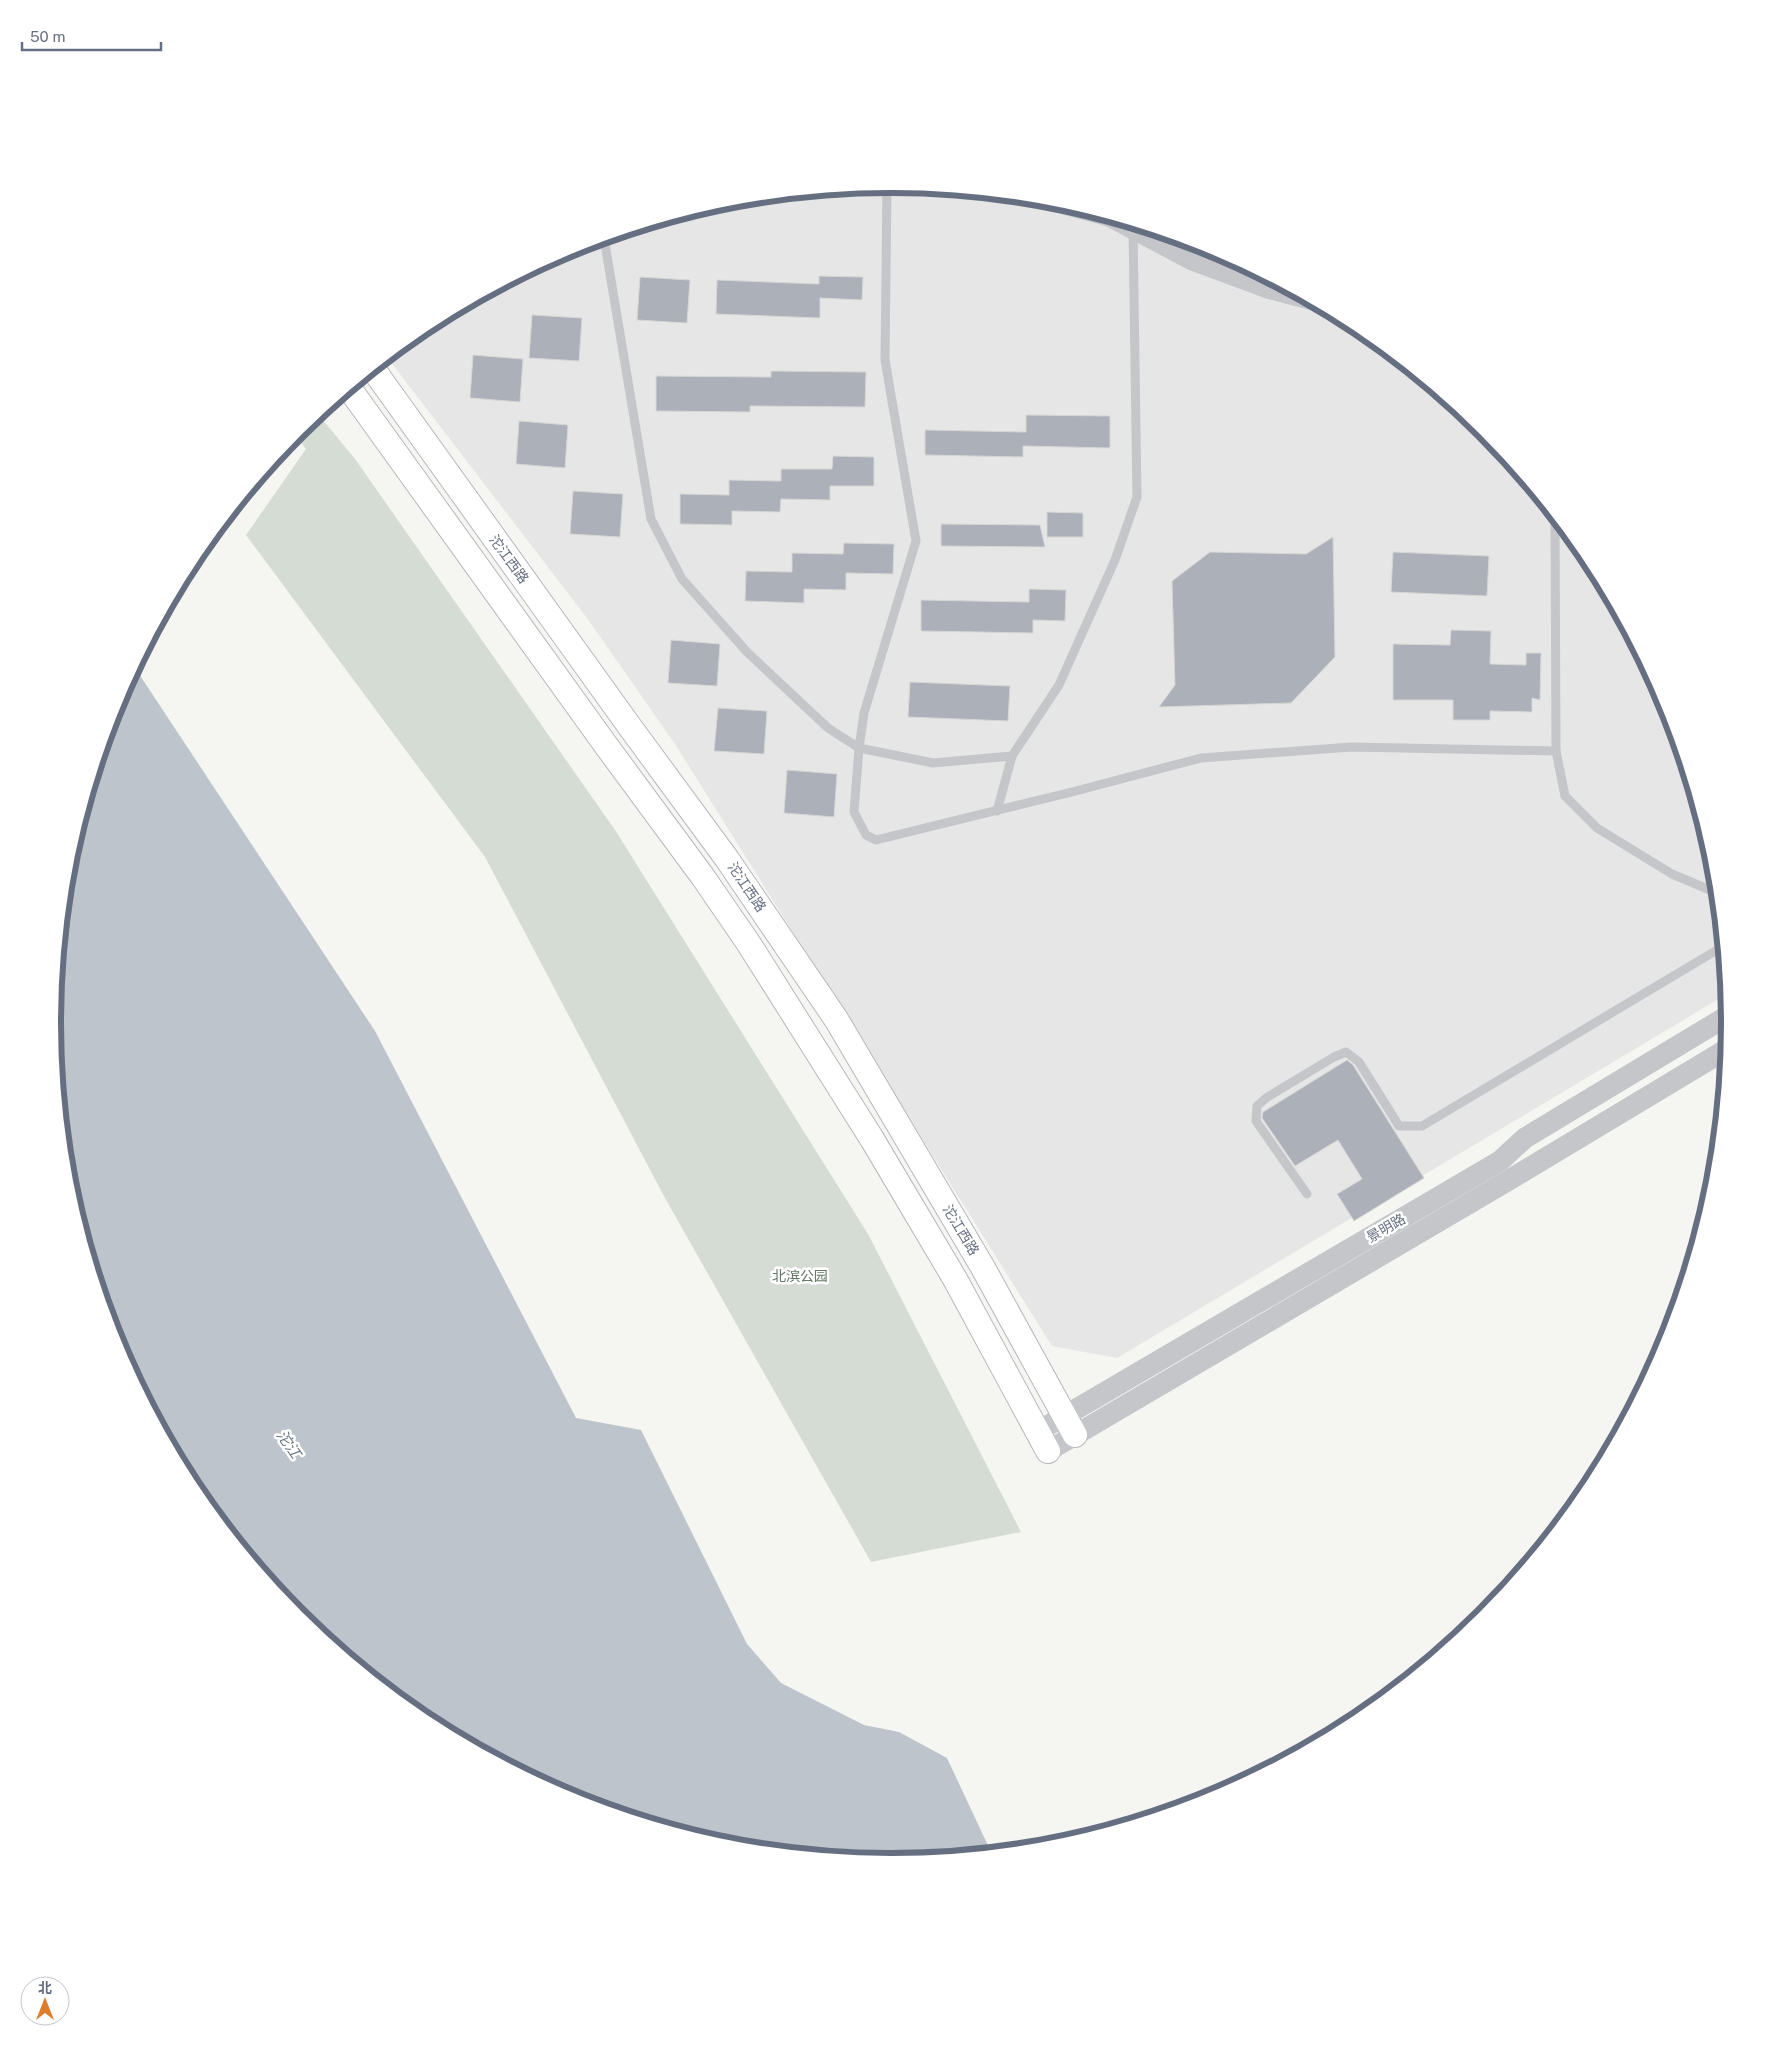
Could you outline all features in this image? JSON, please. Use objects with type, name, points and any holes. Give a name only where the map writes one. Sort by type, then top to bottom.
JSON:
[{"type":"main road","name":"沱江西路","points":[[376,373],[624,719],[728,858],[836,1019],[982,1266],[1070,1426]]},
{"type":"main road","points":[[352,392],[599,736],[703,877],[748,944],[872,1139],[955,1279],[1042,1442]]},
{"type":"street","points":[[1142,232],[1190,261],[1269,290],[1289,295]]},
{"type":"street","name":"景明路","points":[[1070,1426],[1500,1161],[1525,1138],[1721,1020]]},
{"type":"street","name":"景明路","points":[[1042,1442],[1510,1180],[1720,1053]]},
{"type":"lane","points":[[887,193],[885,360],[916,541],[864,713],[854,812],[866,835],[876,840],[1201,758],[1352,747],[1556,750]]},
{"type":"lane","points":[[997,811],[1012,756],[1059,685],[1116,560],[1137,497],[1133,230]]},
{"type":"lane","points":[[605,244],[650,520],[682,579],[747,652],[828,728],[859,748],[934,763],[1012,756]]},
{"type":"lane","points":[[1555,526],[1556,750],[1564,796],[1597,828],[1672,874],[1710,890]]},
{"type":"lane","points":[[1308,1194],[1256,1121],[1257,1106],[1266,1098],[1334,1057],[1346,1052],[1359,1062],[1399,1126],[1422,1126],[1717,950]]},
{"type":"shaded area","points":[[891,193],[999,200],[1053,209],[1158,237],[1209,256],[1258,279],[1306,304],[1352,333],[1438,399],[1478,436],[1515,476],[1549,518],[1581,562],[1610,608],[1658,705],[1677,756],[1705,861],[1714,915],[1720,998],[1117,1358],[1052,1346],[675,744],[587,618],[391,362],[430,333],[476,304],[573,256],[624,237],[676,222],[729,209],[783,200]]},
{"type":"green space","name":"北滨公园","points":[[322,419],[355,459],[615,830],[868,1234],[1021,1532],[871,1562],[665,1198],[485,857],[246,535],[306,449],[300,441]]},
{"type":"water","name":"沱江","points":[[139,674],[375,1031],[576,1418],[641,1430],[747,1644],[781,1683],[864,1725],[899,1732],[947,1758],[989,1847],[891,1853],[783,1846],[729,1837],[624,1809],[573,1790],[524,1767],[476,1742],[430,1713],[344,1647],[304,1610],[267,1570],[233,1528],[201,1484],[172,1438],[124,1341],[105,1290],[90,1238],[77,1185],[68,1131],[61,1023],[68,915],[77,861],[105,756],[124,705]]},
{"type":"building","points":[[819,276],[863,277],[862,300],[820,298],[820,318],[716,314],[717,280],[819,284]]},
{"type":"building","points":[[640,277],[690,280],[687,323],[637,320]]},
{"type":"building","points":[[532,315],[582,318],[579,361],[529,358]]},
{"type":"building","points":[[473,355],[523,359],[520,402],[470,398]]},
{"type":"building","points":[[771,371],[866,372],[865,407],[750,406],[750,412],[656,411],[656,376],[771,377]]},
{"type":"building","points":[[1026,415],[1110,416],[1110,448],[1023,446],[1023,457],[925,455],[925,430],[1026,432]]},
{"type":"building","points":[[519,421],[568,425],[565,468],[516,464]]},
{"type":"building","points":[[833,456],[874,457],[874,486],[830,486],[830,500],[781,499],[780,512],[732,511],[732,525],[680,524],[680,494],[729,495],[729,480],[781,481],[781,469],[832,469]]},
{"type":"building","points":[[573,491],[623,494],[620,537],[570,534]]},
{"type":"building","points":[[1047,512],[1083,513],[1083,537],[1047,537]]},
{"type":"building","points":[[941,524],[1040,525],[1045,547],[941,546]]},
{"type":"building","points":[[1333,537],[1335,657],[1291,703],[1159,707],[1175,685],[1172,581],[1210,552],[1306,554]]},
{"type":"building","points":[[844,543],[894,544],[893,574],[846,573],[846,590],[804,589],[804,603],[745,601],[746,571],[792,572],[792,553],[843,554]]},
{"type":"building","points":[[1393,552],[1489,556],[1487,596],[1391,592]]},
{"type":"building","points":[[1029,589],[1066,590],[1065,621],[1033,620],[1033,633],[921,631],[921,600],[1029,602]]},
{"type":"building","points":[[1451,630],[1491,631],[1490,664],[1526,665],[1526,653],[1541,653],[1540,700],[1532,698],[1532,712],[1490,711],[1490,720],[1453,720],[1453,700],[1393,700],[1393,644],[1450,645]]},
{"type":"building","points":[[671,640],[720,644],[717,686],[668,683]]},
{"type":"building","points":[[910,682],[1010,686],[1008,721],[908,717]]},
{"type":"building","points":[[718,708],[767,711],[764,754],[714,751]]},
{"type":"building","points":[[787,770],[837,774],[834,817],[784,813]]},
{"type":"building","points":[[1347,1060],[1353,1065],[1424,1178],[1354,1221],[1337,1194],[1362,1179],[1338,1140],[1295,1166],[1262,1118],[1263,1112]]}]
